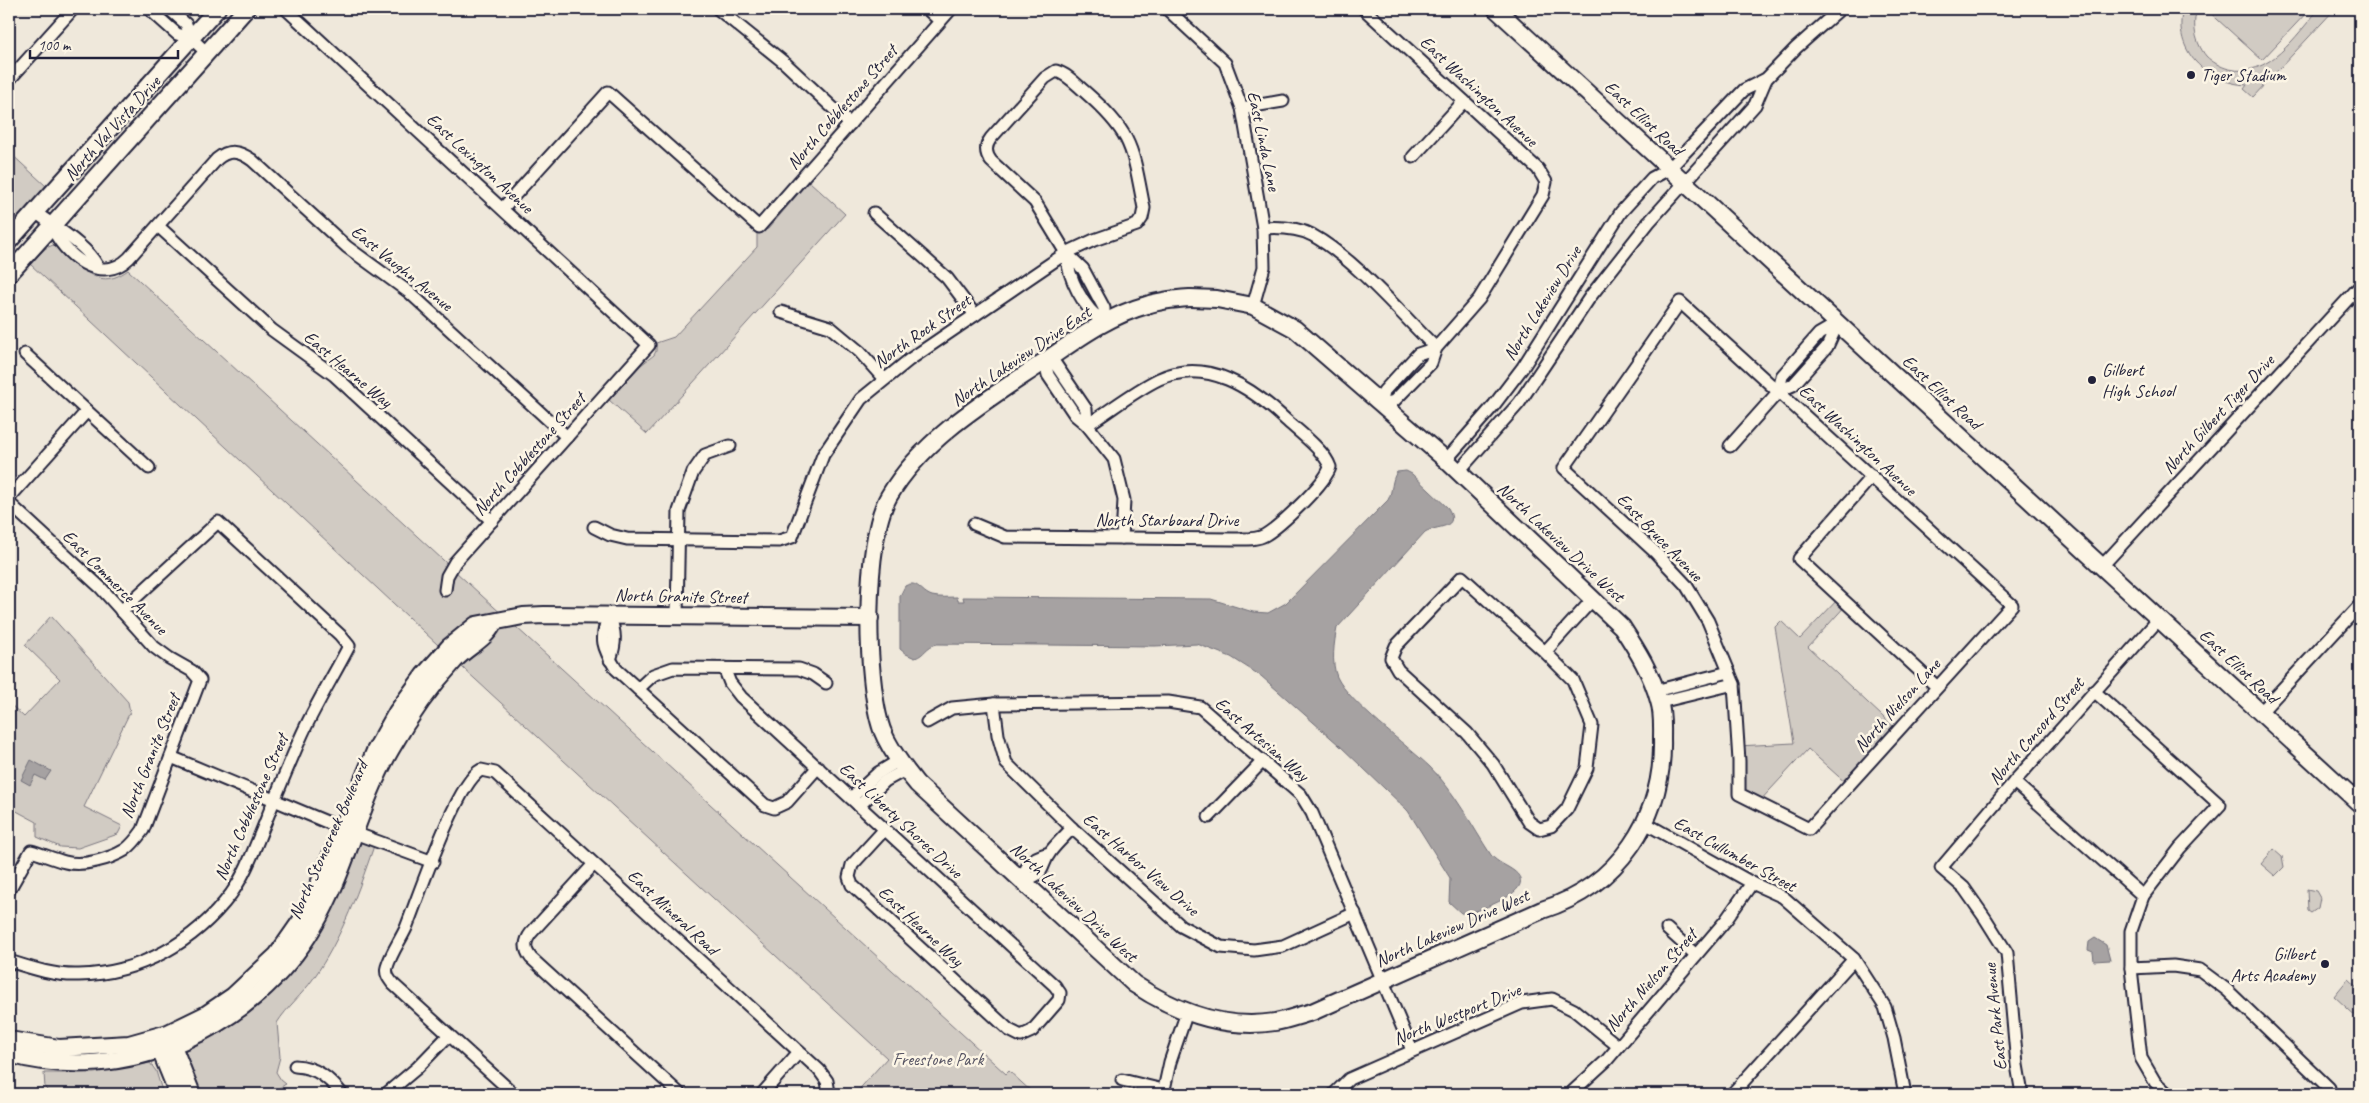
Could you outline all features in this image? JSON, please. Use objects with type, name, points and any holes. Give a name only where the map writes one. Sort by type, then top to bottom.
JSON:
[{"type":"street","points":[[149,9],[177,34],[191,38],[207,52]]},
{"type":"street","points":[[169,9],[186,24],[191,38]]},
{"type":"street","name":"North Val Vista Drive","points":[[9,241],[217,9]]},
{"type":"street","name":"North Val Vista Drive","points":[[9,274],[246,9]]},
{"type":"street","name":"East Lexington Avenue","points":[[286,9],[649,345]]},
{"type":"street","points":[[718,9],[786,64],[850,124]]},
{"type":"street","points":[[927,9],[940,21]]},
{"type":"street","name":"North Cobblestone Street","points":[[503,208],[608,92],[759,227],[951,9]]},
{"type":"street","name":"East Linda Lane","points":[[1167,9],[1225,63],[1242,108],[1263,228],[1264,267],[1253,306]]},
{"type":"street","name":"East Washington Avenue","points":[[1364,9],[1538,170],[1546,182],[1543,196],[1479,300],[1436,348]]},
{"type":"street","name":"East Elliot Road","points":[[1496,9],[2360,804]]},
{"type":"street","points":[[1669,169],[1744,90],[1766,79],[1796,48],[1840,9]]},
{"type":"street","points":[[9,80],[65,11]]},
{"type":"street","name":"North Rock Street","points":[[678,540],[779,541],[792,537],[823,455],[860,399],[884,379],[1066,253],[1104,236],[1133,227],[1140,222],[1144,208],[1135,159],[1125,134],[1100,106],[1068,77],[1056,72],[1045,78],[1003,124],[989,141],[986,150],[991,161],[1035,202],[1066,253]]},
{"type":"street","points":[[1684,182],[1755,105],[1766,79]]},
{"type":"street","points":[[1242,108],[1283,101]]},
{"type":"street","points":[[1413,157],[1464,101]]},
{"type":"street","name":"East Vaughn Avenue","points":[[158,226],[217,159],[227,153],[234,152],[252,160],[347,247],[410,293],[567,438]]},
{"type":"street","name":"North Lakeview Drive","points":[[1451,465],[1523,367],[1613,222],[1652,178],[1669,169]]},
{"type":"street","name":"North Lakeview Drive","points":[[1451,465],[1519,403],[1603,280],[1684,182]]},
{"type":"street","points":[[35,212],[52,226],[64,232],[94,259],[98,268],[115,268],[125,262],[158,226]]},
{"type":"street","points":[[874,213],[947,278],[975,315]]},
{"type":"street","name":"East Hearne Way","points":[[158,226],[272,330],[334,375],[492,521]]},
{"type":"street","points":[[1263,228],[1279,227],[1311,235],[1349,262],[1436,348],[1431,363],[1394,401],[1381,405]]},
{"type":"street","points":[[1066,253],[1083,269],[1093,286],[1104,308],[1104,322]]},
{"type":"street","name":"North Gilbert Tiger Drive","points":[[2102,566],[2360,286]]},
{"type":"street","name":"North Lakeview Drive East","points":[[902,766],[882,730],[873,694],[870,618],[872,559],[878,525],[888,497],[910,466],[937,439],[984,403],[1080,336],[1104,322],[1146,305],[1173,300],[1217,299],[1253,306],[1295,329],[1451,465]]},
{"type":"street","name":"East Washington Avenue","points":[[1612,397],[1680,302],[2012,605]]},
{"type":"street","points":[[781,312],[830,326],[860,352],[884,379]]},
{"type":"street","points":[[1730,446],[1779,391],[1782,376],[1819,334],[1838,323]]},
{"type":"street","name":"North Cobblestone Street","points":[[445,590],[447,576],[452,566],[649,345]]},
{"type":"street","points":[[25,354],[149,468]]},
{"type":"street","points":[[1045,361],[1048,375],[1075,416],[1087,425],[1114,459],[1124,500],[1122,538]]},
{"type":"street","name":"North Starboard Drive","points":[[974,524],[1005,537],[1234,540],[1264,536],[1291,514],[1327,476],[1330,467],[1322,453],[1267,402],[1235,380],[1210,374],[1187,372],[1160,379],[1087,425]]},
{"type":"street","name":"East Bruce Avenue","points":[[1612,397],[1564,468],[1655,552],[1686,584],[1708,621],[1734,684],[1739,794],[1809,829]]},
{"type":"street","points":[[9,498],[88,411]]},
{"type":"street","points":[[677,616],[679,511],[693,472],[704,455],[730,446]]},
{"type":"street","name":"North Lakeview Drive West","points":[[902,766],[917,784],[1134,984],[1157,999],[1187,1012],[1238,1024],[1275,1022],[1312,1012],[1542,910],[1565,903],[1612,871],[1633,844],[1645,823],[1660,785],[1662,752],[1658,697],[1642,658],[1622,627],[1451,465]]},
{"type":"street","points":[[1872,476],[1799,559],[1936,686]]},
{"type":"street","name":"East Commerce Avenue","points":[[9,503],[82,570],[154,647],[176,663],[192,671],[200,680]]},
{"type":"street","name":"North Cobblestone Street","points":[[9,961],[49,972],[79,975],[131,966],[150,960],[180,944],[211,917],[231,894],[247,866],[307,723],[349,646],[340,634],[218,522],[121,611]]},
{"type":"street","points":[[594,527],[619,538],[678,540]]},
{"type":"street","points":[[1462,577],[1546,652],[1573,680],[1592,725],[1587,768],[1567,809],[1551,826],[1539,829],[1529,822],[1493,764],[1467,733],[1398,670],[1391,658],[1396,646],[1462,577]]},
{"type":"street","points":[[1546,652],[1593,599]]},
{"type":"street","name":"North Nielson Lane","points":[[1809,829],[1936,686],[2012,605]]},
{"type":"street","points":[[2260,713],[2360,605]]},
{"type":"street","name":"North Granite Street","points":[[451,655],[488,633],[493,624],[533,615],[870,618]]},
{"type":"street","points":[[609,615],[603,630],[603,646],[616,669],[769,808],[783,805],[818,767]]},
{"type":"street","name":"North Concord Street","points":[[1941,868],[2014,782],[2159,619]]},
{"type":"street","name":"North Stonecreek Boulevard","points":[[164,1042],[233,996],[277,955],[307,912],[390,751],[451,655]]},
{"type":"street","name":"East Liberty Shores Drive","points":[[724,668],[730,683],[741,697],[1053,983],[1060,993],[1057,1004],[1032,1031],[1021,1036]]},
{"type":"street","points":[[638,689],[652,675],[666,669],[799,670],[813,674],[826,683]]},
{"type":"street","points":[[1658,697],[1729,672]]},
{"type":"street","name":"North Granite Street","points":[[9,890],[31,851],[75,863],[96,860],[124,850],[143,830],[200,680]]},
{"type":"street","points":[[1658,697],[1734,684]]},
{"type":"street","points":[[2094,691],[2220,806],[2180,848],[2143,896],[2131,931],[2131,968],[2141,1058],[2155,1082],[2168,1094]]},
{"type":"street","name":"East Artesian Way","points":[[927,722],[952,708],[994,704],[1168,702],[1200,708],[1301,795],[1312,813],[1412,1050]]},
{"type":"street","name":"East Harbor View Drive","points":[[994,704],[998,735],[1006,763],[1072,828],[1181,926],[1221,947],[1254,950],[1283,946],[1355,913]]},
{"type":"street","points":[[171,757],[432,862],[403,935],[388,965],[387,973],[393,984],[514,1094]]},
{"type":"street","points":[[1209,817],[1263,761]]},
{"type":"street","points":[[855,802],[878,774],[902,766]]},
{"type":"street","name":"East Mineral Road","points":[[432,862],[460,798],[471,778],[482,770],[495,773],[799,1052],[823,1075],[830,1093]]},
{"type":"street","points":[[2014,782],[2143,896]]},
{"type":"street","name":"East Cullumber Street","points":[[1645,823],[1752,883],[1783,898],[1854,959],[1885,1007],[1894,1038],[1905,1094]]},
{"type":"street","points":[[1023,881],[1026,866],[1034,857],[1049,853],[1072,828]]},
{"type":"street","name":"East Hearne Way","points":[[885,829],[852,865],[848,877],[852,885],[1009,1030],[1021,1036]]},
{"type":"street","points":[[594,864],[532,933],[525,945],[532,958],[680,1094]]},
{"type":"street","name":"East Park Avenue","points":[[1941,868],[1964,888],[2007,953],[2017,1066],[2022,1094]]},
{"type":"street","name":"North Nielson Street","points":[[1570,1094],[1607,1060],[1726,920],[1752,883]]},
{"type":"street","points":[[1667,929],[1696,955]]},
{"type":"street","points":[[1737,1092],[1854,959]]},
{"type":"street","points":[[2131,968],[2173,966],[2200,970],[2227,990],[2326,1091]]},
{"type":"street","name":"North Westport Drive","points":[[1334,1094],[1349,1079],[1522,1003],[1552,999],[1574,1010],[1618,1046]]},
{"type":"street","points":[[1122,1080],[1163,1092],[1170,1062],[1187,1012]]},
{"type":"street","points":[[386,1094],[417,1068],[449,1035]]},
{"type":"street","points":[[9,1040],[43,1046],[80,1048],[164,1042]]},
{"type":"street","points":[[9,1054],[37,1059],[79,1062],[126,1058],[164,1042]]},
{"type":"street","points":[[164,1042],[178,1094]]},
{"type":"street","points":[[164,1042],[192,1094]]},
{"type":"street","points":[[762,1094],[799,1052]]},
{"type":"street","points":[[295,1066],[309,1068],[323,1075],[342,1094]]},
{"type":"green space","points":[[2183,9],[2197,9],[2195,27],[2197,39],[2206,56],[2223,67],[2243,70],[2257,68],[2269,61],[2291,42],[2319,9],[2335,9],[2253,97],[2244,89],[2247,85],[2232,83],[2219,78],[2206,71],[2196,62],[2188,51],[2183,38],[2181,24]]},
{"type":"green space","points":[[2206,9],[2310,9],[2262,60]]},
{"type":"green space","points":[[9,152],[46,186],[9,227]]},
{"type":"green space","points":[[809,181],[845,214],[647,434],[609,400],[641,365],[654,355],[656,343],[674,337],[757,247],[757,232],[768,229]]},
{"type":"green space","name":"Freestone Park","points":[[53,245],[96,277],[106,279],[116,277],[128,270],[1006,1074],[1009,1071],[1034,1094],[855,1094],[887,1058],[438,645],[30,264],[46,248]]},
{"type":"green space","points":[[1840,597],[1847,604],[1808,647],[1897,730],[1848,785],[1808,749],[1757,804],[1739,794],[1738,746],[1794,743],[1775,627],[1781,621],[1800,639]]},
{"type":"green space","points":[[51,616],[128,702],[130,712],[84,807],[122,826],[118,834],[78,848],[60,847],[37,837],[37,822],[9,807],[9,703],[24,717],[60,679],[25,645]]},
{"type":"green space","points":[[348,829],[376,840],[357,894],[333,947],[313,979],[277,1023],[280,1057],[276,1072],[286,1084],[269,1094],[194,1094],[171,1040],[251,994]]},
{"type":"green space","points":[[2274,849],[2282,856],[2284,867],[2275,876],[2261,864]]},
{"type":"green space","points":[[2307,889],[2316,891],[2320,898],[2318,908],[2311,913],[2308,911]]},
{"type":"green space","points":[[2348,979],[2360,990],[2360,1020],[2334,996]]},
{"type":"green space","points":[[150,1063],[156,1071],[163,1094],[51,1094],[45,1088],[44,1073],[94,1073]]},
{"type":"shaded area","points":[[1406,471],[1412,474],[1448,508],[1451,520],[1445,526],[1425,532],[1337,628],[1334,646],[1334,665],[1337,677],[1353,699],[1379,724],[1430,767],[1455,798],[1491,855],[1514,871],[1520,878],[1520,885],[1515,891],[1508,897],[1474,912],[1475,918],[1470,919],[1468,914],[1461,913],[1449,902],[1450,878],[1408,811],[1339,745],[1261,676],[1231,657],[1197,644],[1155,646],[937,644],[915,658],[900,649],[900,596],[905,586],[909,584],[916,585],[932,596],[957,597],[958,601],[964,601],[963,597],[1211,599],[1253,612],[1268,613],[1286,603],[1388,500],[1397,472]]},
{"type":"shaded area","points":[[31,760],[51,771],[45,780],[35,775],[30,785],[21,780]]},
{"type":"shaded area","points":[[2095,938],[2106,945],[2110,960],[2094,961],[2093,952],[2088,950],[2089,942]]},
{"type":"place","name":"Tiger Stadium","points":[[2191,75]]},
{"type":"place","name":"Gilbert High School","points":[[2092,380]]},
{"type":"place","name":"Gilbert Arts Academy","points":[[2325,964]]}]
